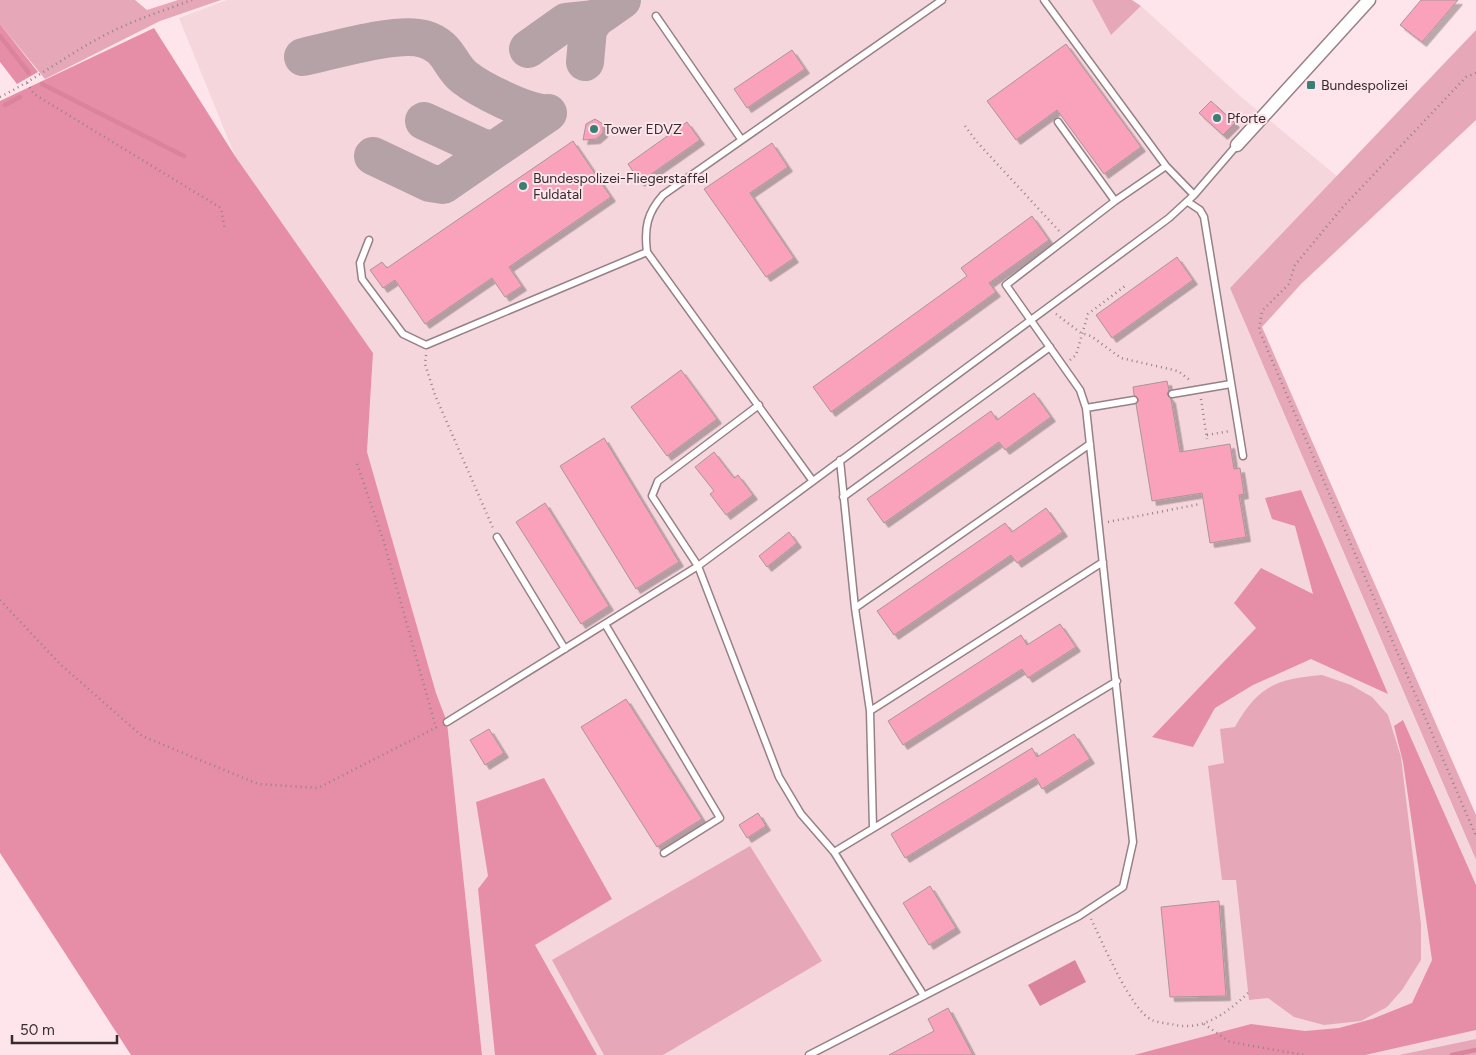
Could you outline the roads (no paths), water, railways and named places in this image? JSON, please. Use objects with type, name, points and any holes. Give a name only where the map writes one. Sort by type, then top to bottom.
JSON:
[{"type":"street","points":[[1237,145],[1369,0]]},
{"type":"lane","points":[[812,480],[647,252],[646,228],[652,206],[663,194],[942,0]]},
{"type":"lane","points":[[1044,0],[1166,166],[1194,196]]},
{"type":"lane","points":[[656,16],[741,139]]},
{"type":"lane","points":[[1058,122],[1115,201]]},
{"type":"lane","points":[[447,722],[698,566],[1169,218],[1194,196],[1237,145]]},
{"type":"lane","points":[[809,1055],[1087,911],[1123,887],[1133,842],[1086,408],[1080,390],[1006,285],[1115,201],[1166,166]]},
{"type":"lane","points":[[1188,202],[1200,210],[1204,217],[1243,456]]},
{"type":"lane","points":[[369,240],[360,262],[362,279],[403,334],[426,346],[647,252]]},
{"type":"lane","points":[[843,497],[1050,347]]},
{"type":"lane","points":[[1172,394],[1231,384]]},
{"type":"lane","points":[[1086,408],[1134,400]]},
{"type":"lane","points":[[758,405],[658,481],[653,489],[652,496],[654,502],[698,566],[779,777],[801,814],[834,852],[924,996]]},
{"type":"lane","points":[[855,608],[1090,444]]},
{"type":"lane","points":[[840,460],[855,608],[870,711],[873,826]]},
{"type":"lane","points":[[497,536],[565,649]]},
{"type":"lane","points":[[870,711],[1103,562]]},
{"type":"lane","points":[[605,624],[720,818],[664,853]]},
{"type":"lane","points":[[834,852],[873,826],[1117,681]]},
{"type":"waterway","points":[[0,36],[29,73]]},
{"type":"waterway","points":[[42,84],[184,156]]},
{"type":"waterway","points":[[5,105],[20,97]]},
{"type":"waterway","points":[[1452,1055],[1476,1050]]},
{"type":"place","name":"Bundespolizei","points":[[1311,85]]},
{"type":"place","name":"Pforte","points":[[1217,118]]},
{"type":"place","name":"Tower EDVZ","points":[[594,129]]},
{"type":"place","name":"Bundespolizei-Fliegerstaffel Fuldatal","points":[[523,186]]}]
